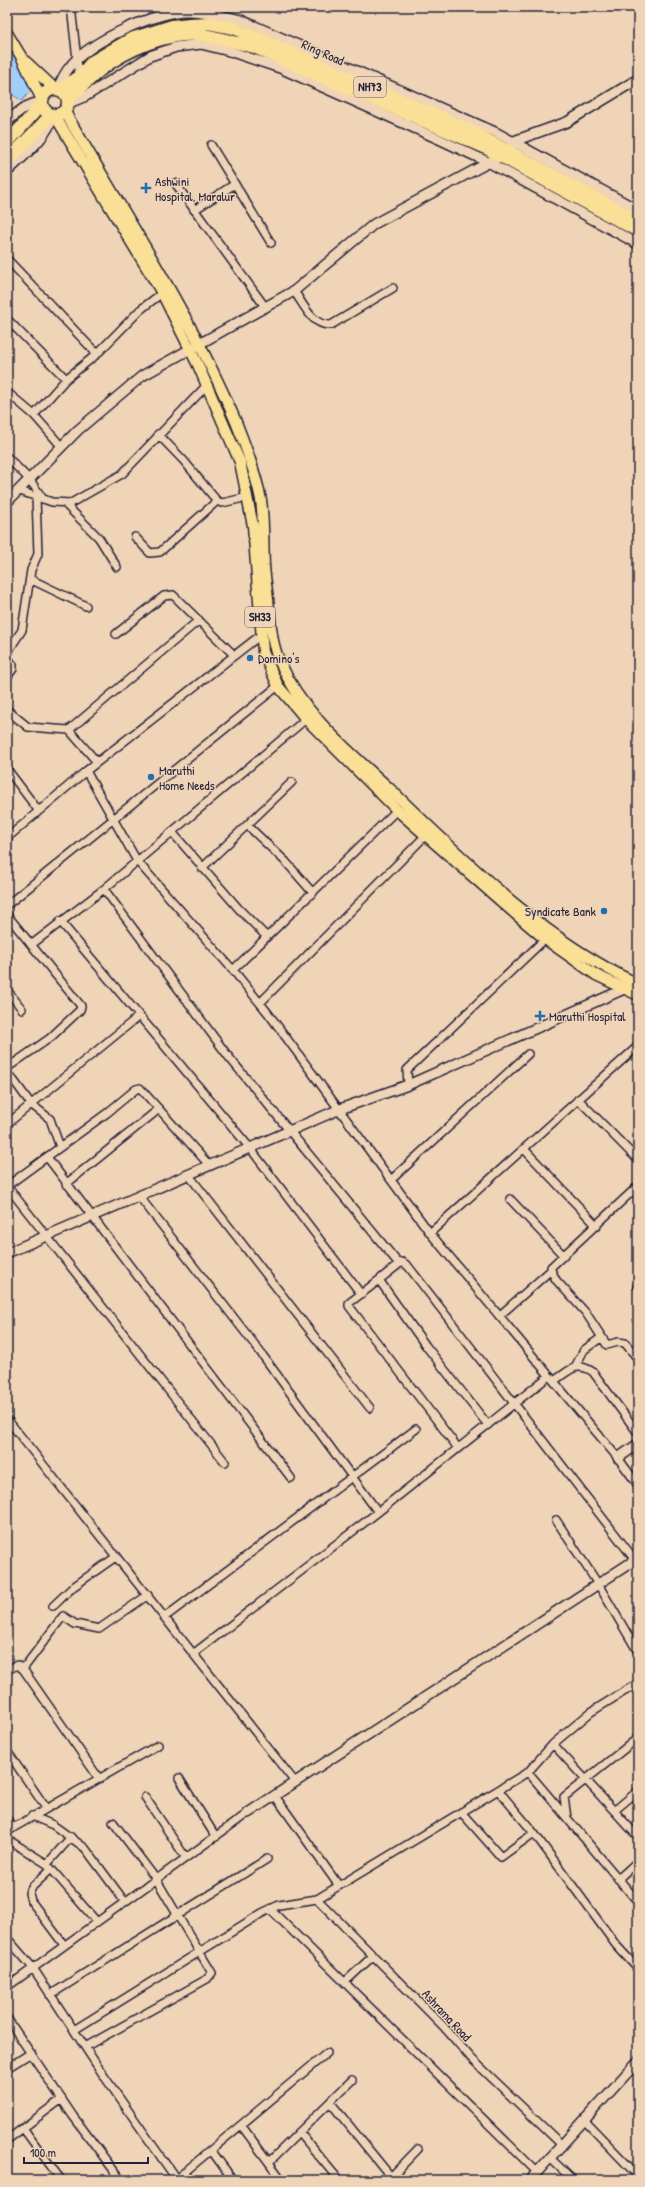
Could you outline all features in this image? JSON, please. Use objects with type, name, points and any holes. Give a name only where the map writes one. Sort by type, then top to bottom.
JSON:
[{"type":"highway","name":"Ring Road","points":[[57,89],[79,77],[92,62],[151,26],[208,23],[234,28],[352,74],[508,150],[638,221]]},
{"type":"highway","name":"Ring Road","points":[[7,161],[99,71],[114,60],[128,52],[171,37],[201,35],[225,39],[254,47],[317,79],[508,150],[638,231]]},
{"type":"highway","name":"NH73","points":[[7,143],[42,102],[48,91],[57,89]]},
{"type":"highway","points":[[42,102],[44,110],[60,110],[65,93],[57,89]]},
{"type":"main road","points":[[7,33],[11,48],[57,89]]},
{"type":"main road","points":[[22,58],[42,102]]},
{"type":"main road","name":"SH33","points":[[60,110],[162,293],[195,347],[235,422],[249,457],[261,500],[272,634],[279,661],[292,686],[310,710],[344,746],[431,829],[524,911],[554,935],[587,957],[613,973],[636,983]]},
{"type":"main road","name":"SH33","points":[[60,110],[169,286],[195,347],[207,385],[240,462],[253,526],[264,652],[278,686],[306,719],[397,810],[545,939],[596,975],[638,995]]},
{"type":"street","points":[[72,7],[79,77]]},
{"type":"street","points":[[57,89],[69,67],[77,59],[126,28],[151,26]]},
{"type":"street","points":[[317,79],[488,162],[638,244]]},
{"type":"street","points":[[7,502],[20,491],[78,430],[142,376],[266,308],[294,290],[374,224],[508,150],[567,122],[638,79]]},
{"type":"street","points":[[7,122],[20,110],[31,103],[42,102]]},
{"type":"street","points":[[7,172],[36,142],[60,110]]},
{"type":"street","points":[[211,145],[271,243]]},
{"type":"street","points":[[508,150],[638,210]]},
{"type":"street","points":[[175,183],[266,308]]},
{"type":"street","points":[[194,210],[235,184]]},
{"type":"street","points":[[7,259],[97,354]]},
{"type":"street","points":[[294,290],[316,323],[331,325],[392,288]]},
{"type":"street","points":[[34,415],[66,379],[97,354],[140,310],[162,293]]},
{"type":"street","points":[[7,319],[66,379]]},
{"type":"street","points":[[20,491],[40,498],[71,503],[122,474],[158,434],[207,385]]},
{"type":"street","points":[[7,392],[34,415],[62,447]]},
{"type":"street","points":[[158,434],[184,461],[217,501],[222,503],[248,497]]},
{"type":"street","points":[[7,457],[30,480],[40,498],[39,547],[30,579],[22,630],[7,654]]},
{"type":"street","points":[[136,538],[150,553],[160,552],[217,501]]},
{"type":"street","points":[[64,503],[99,538],[117,566]]},
{"type":"street","points":[[30,579],[86,606]]},
{"type":"street","points":[[116,634],[168,595],[177,598],[234,655]]},
{"type":"street","points":[[7,710],[28,727],[69,730],[199,620]]},
{"type":"street","points":[[7,838],[38,810],[97,762],[262,634]]},
{"type":"street","points":[[7,657],[13,665],[13,669],[7,676]]},
{"type":"street","points":[[7,905],[112,818],[278,686]]},
{"type":"street","points":[[31,944],[137,862],[306,719]]},
{"type":"street","points":[[69,730],[97,762]]},
{"type":"street","points":[[86,771],[137,862],[233,970],[260,1003],[340,1109],[430,1233],[618,1458],[638,1485]]},
{"type":"street","points":[[8,772],[38,810]]},
{"type":"street","points":[[202,868],[292,782]]},
{"type":"street","points":[[233,970],[397,810]]},
{"type":"street","points":[[247,825],[286,862],[313,893]]},
{"type":"street","points":[[172,832],[202,868],[267,937]]},
{"type":"street","points":[[260,1003],[426,835]]},
{"type":"street","points":[[104,889],[228,1056],[290,1130],[314,1163],[399,1264]]},
{"type":"street","points":[[7,915],[81,1006],[80,1010],[50,1038],[7,1068]]},
{"type":"street","points":[[60,921],[250,1148],[361,1294]]},
{"type":"street","points":[[408,1085],[407,1070],[545,939]]},
{"type":"street","points":[[7,1253],[340,1109],[408,1085],[627,989],[636,983]]},
{"type":"street","points":[[7,990],[22,1009]]},
{"type":"street","points":[[7,1124],[139,1016]]},
{"type":"street","points":[[430,1233],[638,1046]]},
{"type":"street","points":[[391,1180],[528,1054]]},
{"type":"street","points":[[9,1078],[31,1104],[50,1119],[60,1147]]},
{"type":"street","points":[[210,1166],[144,1091],[136,1089],[7,1186],[225,1462]]},
{"type":"street","points":[[578,1099],[638,1160]]},
{"type":"street","points":[[66,1184],[159,1109]]},
{"type":"street","points":[[524,1149],[597,1226]]},
{"type":"street","points":[[47,1157],[66,1184],[230,1395],[291,1478]]},
{"type":"street","points":[[188,1174],[370,1408]]},
{"type":"street","points":[[499,1316],[551,1270],[638,1186]]},
{"type":"street","points":[[139,1196],[255,1345],[378,1512]]},
{"type":"street","points":[[510,1199],[564,1256]]},
{"type":"street","points":[[7,1988],[64,1945],[248,1813],[637,1559],[513,1404],[408,1266],[402,1262],[349,1303],[349,1306],[458,1448]]},
{"type":"street","points":[[551,1270],[556,1280],[586,1313],[609,1346],[618,1342],[625,1343],[638,1359]]},
{"type":"street","points":[[379,1280],[426,1346],[488,1425]]},
{"type":"street","points":[[575,1367],[584,1350],[602,1337]]},
{"type":"street","points":[[193,1654],[378,1512],[513,1404],[552,1379],[575,1367],[581,1365],[593,1372],[638,1433]]},
{"type":"street","points":[[7,1419],[295,1782]]},
{"type":"street","points":[[165,1617],[416,1429]]},
{"type":"street","points":[[618,1458],[638,1444]]},
{"type":"street","points":[[556,1520],[598,1584],[638,1652]]},
{"type":"street","points":[[53,1606],[73,1587],[117,1556]]},
{"type":"street","points":[[23,1670],[63,1616],[75,1624],[99,1629],[148,1595]]},
{"type":"street","points":[[7,1670],[17,1665],[23,1670],[98,1778]]},
{"type":"street","points":[[74,2030],[270,1909],[279,1905],[317,1899],[528,1772],[553,1744],[591,1712],[638,1683]]},
{"type":"street","points":[[568,1820],[564,1797],[638,1738]]},
{"type":"street","points":[[553,1744],[615,1810],[638,1837]]},
{"type":"street","points":[[7,1819],[10,1830],[98,1778],[158,1745]]},
{"type":"street","points":[[7,1751],[46,1808]]},
{"type":"street","points":[[528,1772],[638,1902]]},
{"type":"street","points":[[180,1778],[216,1836]]},
{"type":"street","points":[[498,1790],[534,1834],[616,1945],[638,1969]]},
{"type":"street","points":[[615,1810],[638,1792]]},
{"type":"street","points":[[275,1796],[339,1886]]},
{"type":"street","points":[[145,1797],[186,1858]]},
{"type":"street","points":[[461,1812],[501,1857],[534,1834]]},
{"type":"street","points":[[32,1816],[53,1824],[85,1848],[125,1902]]},
{"type":"street","points":[[85,2047],[207,1979],[212,1973],[201,1951],[156,1879],[113,1822]]},
{"type":"street","points":[[64,1945],[31,1901],[29,1894],[33,1886],[71,1838]]},
{"type":"street","points":[[7,1839],[49,1866],[97,1922]]},
{"type":"street","points":[[50,1995],[266,1860]]},
{"type":"street","points":[[618,1879],[638,1861]]},
{"type":"street","name":"Ashrama Road","points":[[317,1899],[443,2026],[472,2059],[562,2145]]},
{"type":"street","points":[[270,1909],[537,2172]]},
{"type":"street","points":[[7,1938],[33,1968],[176,2180],[327,2052]]},
{"type":"street","points":[[345,1982],[373,1956]]},
{"type":"street","points":[[7,2018],[62,2099],[121,2180]]},
{"type":"street","points":[[7,2068],[30,2053]]},
{"type":"street","points":[[530,2180],[638,2061]]},
{"type":"street","points":[[269,2162],[352,2080]]},
{"type":"street","points":[[7,2140],[62,2099]]},
{"type":"street","points":[[330,2102],[389,2178],[418,2149]]},
{"type":"street","points":[[584,2120],[638,2176]]},
{"type":"street","points":[[241,2125],[282,2180]]},
{"type":"street","points":[[23,2128],[60,2180]]},
{"type":"street","points":[[299,2132],[340,2180]]},
{"type":"street","points":[[211,2150],[233,2180]]},
{"type":"street","points":[[550,2158],[573,2180]]},
{"type":"water","points":[[7,31],[34,86],[22,101],[7,91]]},
{"type":"place","name":"Ashwini Hospital, Maralur","points":[[146,188]]},
{"type":"place","name":"Domino's","points":[[250,658]]},
{"type":"place","name":"Maruthi Home Needs","points":[[151,777]]},
{"type":"place","name":"Syndicate Bank","points":[[604,911]]},
{"type":"place","name":"Maruthi Hospital","points":[[540,1016]]}]
